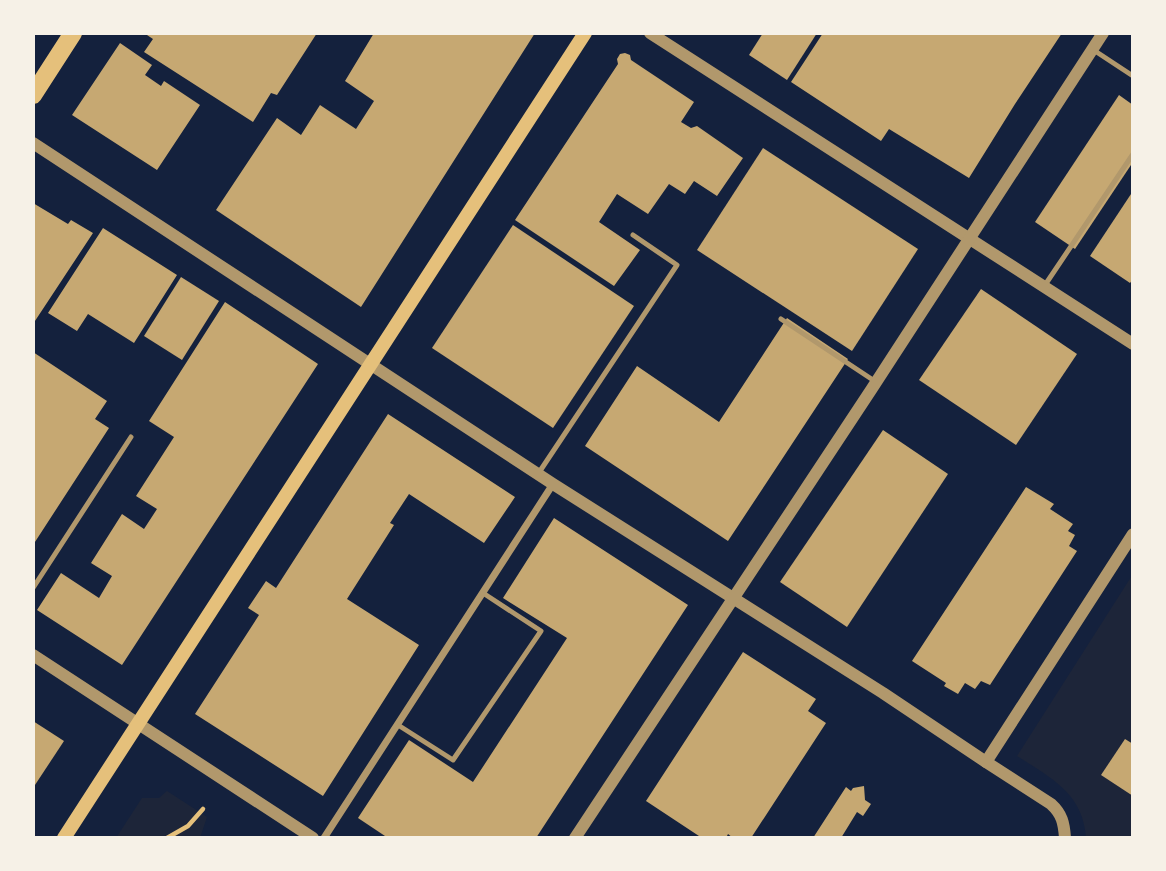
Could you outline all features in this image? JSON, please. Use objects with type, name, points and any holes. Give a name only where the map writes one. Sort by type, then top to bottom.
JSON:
[{"type":"main road","points":[[33,95],[73,33]]},
{"type":"main road","points":[[64,838],[584,33]]},
{"type":"street","points":[[650,33],[1133,344]]},
{"type":"street","points":[[575,838],[1103,33]]},
{"type":"street","points":[[33,143],[553,484],[873,687],[1051,804],[1060,813],[1065,838]]},
{"type":"street","points":[[324,838],[553,484]]},
{"type":"street","points":[[986,762],[1133,534]]},
{"type":"street","points":[[33,655],[313,838]]},
{"type":"lane","points":[[1092,49],[1133,76]]},
{"type":"lane","points":[[1044,287],[1133,154]]},
{"type":"lane","points":[[538,474],[677,265],[633,235]]},
{"type":"lane","points":[[781,319],[876,382]]},
{"type":"lane","points":[[33,588],[131,437]]},
{"type":"lane","points":[[398,725],[453,760],[541,631],[483,593]]},
{"type":"path","points":[[167,838],[188,827],[203,809]]},
{"type":"shaded area","points":[[1133,574],[1133,838],[1086,838],[1084,822],[1072,798],[1053,780],[1017,756]]},
{"type":"shaded area","points":[[167,791],[207,817],[200,838],[116,838],[142,798],[159,798]]},
{"type":"building","points":[[144,33],[317,33],[277,95],[271,93],[253,122],[144,52],[153,39]]},
{"type":"building","points":[[374,33],[535,33],[361,307],[216,210],[277,118],[301,135],[320,105],[356,129],[374,101],[345,81]]},
{"type":"building","points":[[763,33],[817,33],[787,80],[749,55]]},
{"type":"building","points":[[823,33],[1062,33],[969,178],[889,129],[881,141],[791,82]]},
{"type":"building","points":[[120,43],[152,65],[145,75],[161,86],[164,81],[200,105],[157,170],[72,115]]},
{"type":"building","points":[[620,54],[630,55],[631,60],[694,102],[681,122],[691,128],[697,126],[743,158],[717,196],[694,181],[685,194],[669,184],[648,214],[617,194],[599,222],[640,250],[614,286],[515,220],[618,64]]},
{"type":"building","points":[[1119,95],[1133,105],[1133,162],[1075,249],[1035,222]]},
{"type":"building","points":[[763,148],[918,249],[852,351],[697,250]]},
{"type":"building","points":[[1133,191],[1133,279],[1130,283],[1090,256]]},
{"type":"building","points":[[33,203],[68,224],[71,220],[93,233],[33,324]]},
{"type":"building","points":[[513,225],[634,306],[553,428],[432,348]]},
{"type":"building","points":[[103,228],[177,275],[134,343],[88,314],[77,331],[48,313]]},
{"type":"building","points":[[181,277],[219,301],[182,360],[144,336]]},
{"type":"building","points":[[981,289],[1077,354],[1016,445],[919,380]]},
{"type":"building","points":[[225,302],[318,364],[122,665],[37,610],[61,573],[99,598],[112,576],[91,563],[122,514],[144,529],[157,509],[136,496],[174,437],[149,421]]},
{"type":"building","points":[[787,318],[848,359],[728,541],[585,446],[637,366],[719,422]]},
{"type":"building","points":[[33,352],[107,401],[95,419],[109,428],[33,545]]},
{"type":"building","points":[[388,414],[515,497],[484,543],[409,494],[390,523],[394,525],[347,599],[419,645],[323,796],[195,714],[259,615],[248,608],[266,581],[276,588]]},
{"type":"building","points":[[883,430],[948,474],[847,627],[780,582]]},
{"type":"building","points":[[1026,487],[1054,504],[1050,509],[1073,524],[1068,531],[1075,535],[1069,546],[1077,551],[990,685],[981,681],[975,689],[965,683],[958,694],[912,661]]},
{"type":"building","points":[[554,518],[688,605],[536,838],[388,838],[358,818],[409,740],[473,782],[567,638],[503,598]]},
{"type":"building","points":[[743,652],[816,699],[808,711],[826,723],[751,838],[733,838],[728,834],[726,838],[702,838],[646,801]]},
{"type":"building","points":[[33,721],[64,741],[33,788]]},
{"type":"building","points":[[1125,739],[1133,744],[1133,796],[1101,775]]},
{"type":"building","points":[[864,786],[865,800],[871,804],[863,816],[857,812],[841,838],[813,838],[846,787],[851,791]]}]
